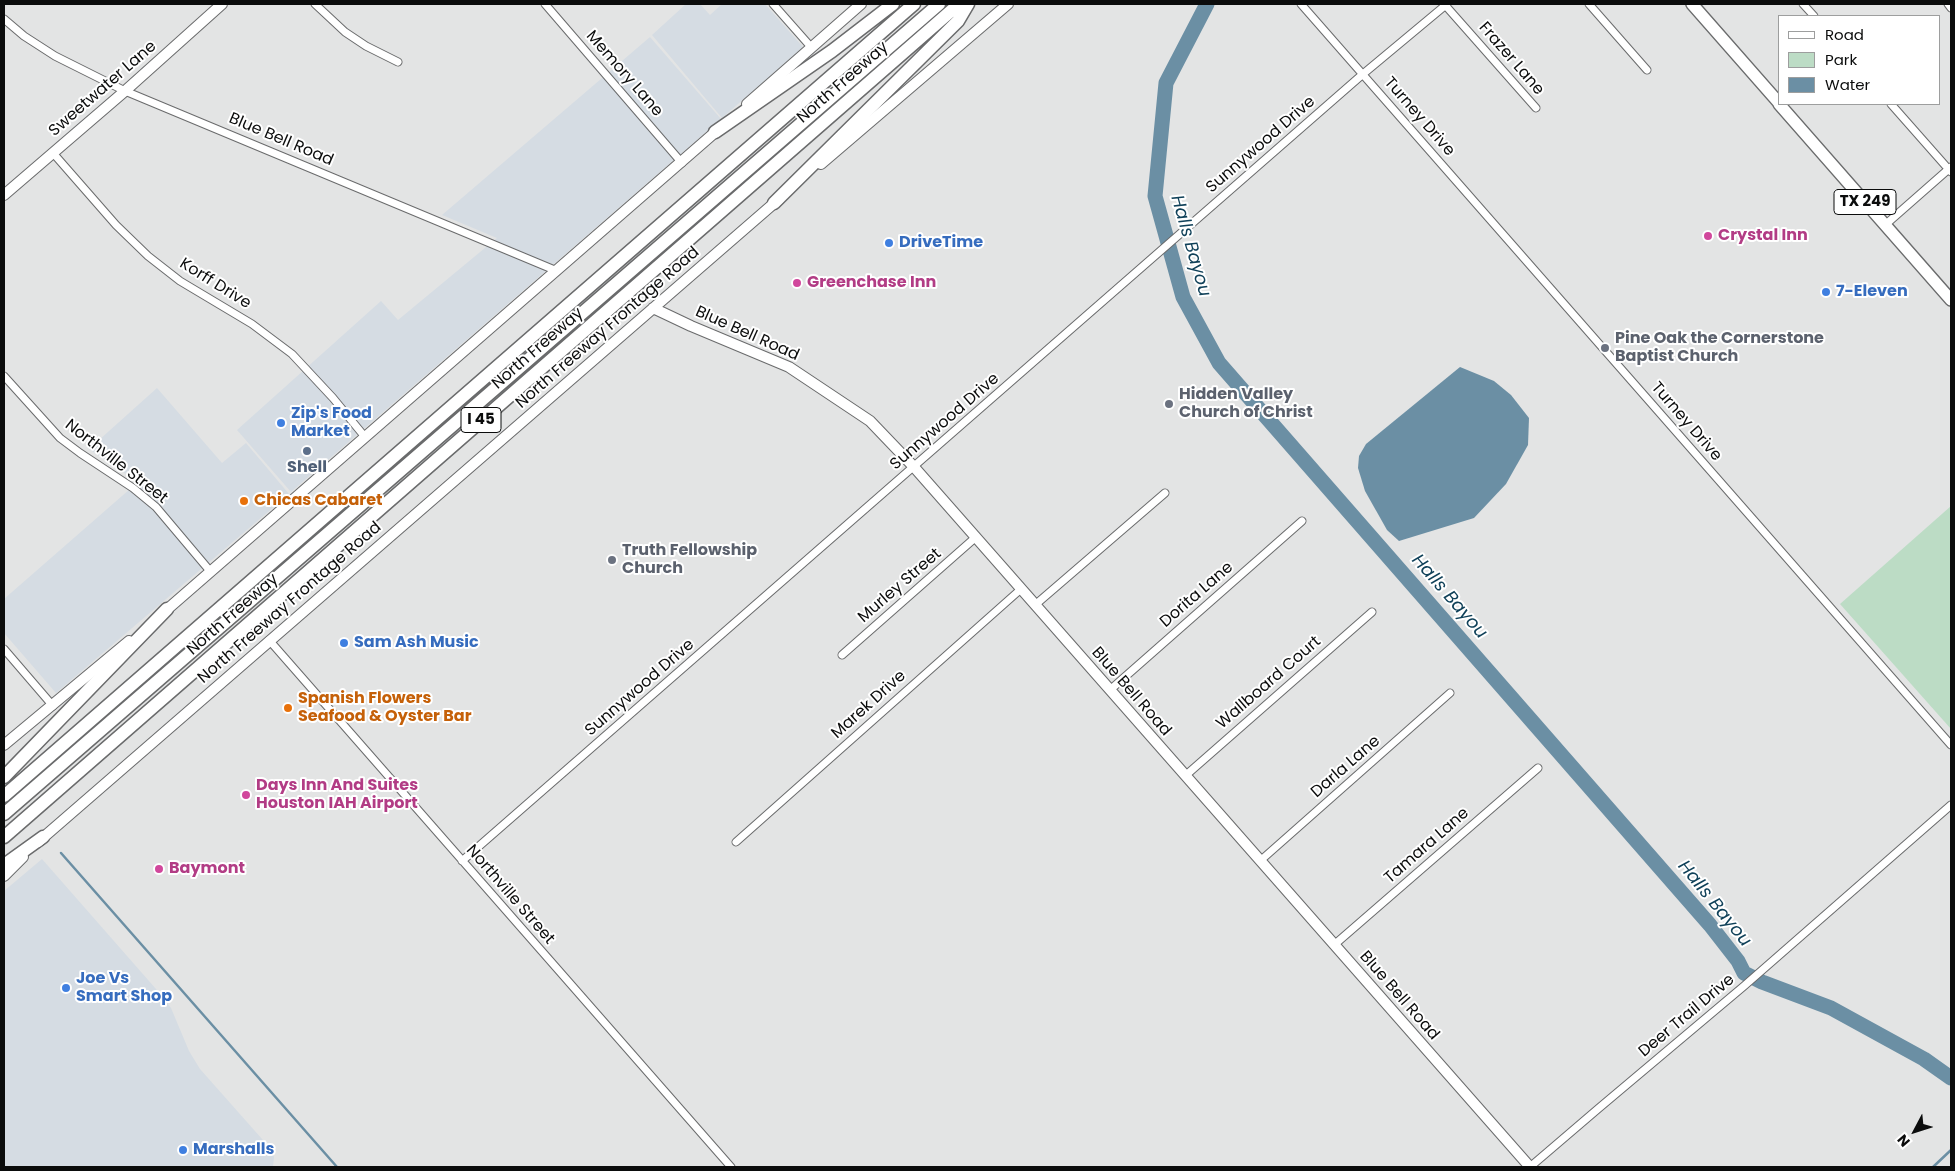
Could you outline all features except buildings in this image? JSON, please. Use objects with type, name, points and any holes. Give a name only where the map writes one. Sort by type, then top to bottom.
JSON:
[{"type":"highway","points":[[715,132],[832,51],[893,4]]},
{"type":"highway","name":"North Freeway","points":[[4,796],[914,4]]},
{"type":"highway","name":"North Freeway","points":[[4,814],[939,4]]},
{"type":"highway","name":"North Freeway","points":[[4,837],[958,4]]},
{"type":"highway","points":[[774,203],[958,22],[968,4]]},
{"type":"highway","points":[[4,777],[167,609]]},
{"type":"highway","points":[[4,865],[44,836]]},
{"type":"main road","name":"Sweetwater Lane","points":[[4,195],[125,91],[222,4]]},
{"type":"main road","points":[[4,745],[167,609],[682,163],[810,47],[861,4]]},
{"type":"main road","name":"North Freeway Frontage Road","points":[[4,876],[44,836],[269,640],[774,203],[1008,4]]},
{"type":"main road","name":"TX 249","points":[[1692,4],[1778,102]]},
{"type":"main road","name":"TX 249","points":[[1781,105],[1951,300]]},
{"type":"main road","name":"Blue Bell Road","points":[[653,308],[790,367],[870,421],[976,537],[1530,1167]]},
{"type":"street","points":[[315,4],[346,32],[398,62]]},
{"type":"street","name":"Memory Lane","points":[[545,4],[682,163]]},
{"type":"street","points":[[773,4],[810,47]]},
{"type":"street","name":"Turney Drive","points":[[1301,4],[1951,745]]},
{"type":"street","points":[[1588,4],[1647,70]]},
{"type":"street","points":[[1803,4],[1813,15]]},
{"type":"street","points":[[1948,4],[1951,8]]},
{"type":"street","name":"Sunnywood Drive","points":[[462,861],[1362,74],[1446,5]]},
{"type":"street","name":"Frazer Lane","points":[[1446,5],[1536,108]]},
{"type":"street","name":"Blue Bell Road","points":[[4,19],[24,36],[55,56],[125,91],[557,271]]},
{"type":"street","points":[[1885,224],[1950,169],[1892,105]]},
{"type":"street","name":"Korff Drive","points":[[53,153],[116,225],[148,256],[180,281],[252,324],[292,354],[333,398],[365,437]]},
{"type":"street","name":"Northville Street","points":[[4,376],[60,438],[133,488],[156,507],[210,571]]},
{"type":"street","points":[[1036,605],[1165,493]]},
{"type":"street","name":"Dorita Lane","points":[[1110,690],[1302,521]]},
{"type":"street","name":"Murley Street","points":[[842,655],[976,537]]},
{"type":"street","name":"Marek Drive","points":[[736,842],[1021,588]]},
{"type":"street","name":"Wallboard Court","points":[[1185,776],[1372,612]]},
{"type":"street","name":"Northville Street","points":[[269,640],[731,1167]]},
{"type":"street","points":[[4,649],[53,706]]},
{"type":"street","name":"Darla Lane","points":[[1260,861],[1450,694]]},
{"type":"street","name":"Tamara Lane","points":[[1334,945],[1538,768]]},
{"type":"street","name":"Deer Trail Drive","points":[[1530,1167],[1744,986],[1951,805]]},
{"type":"shaded area","points":[[686,4],[700,4],[710,15],[722,4],[765,4],[803,47],[722,118],[652,35]]},
{"type":"shaded area","points":[[650,37],[721,119],[291,492],[237,430],[381,301],[398,320],[497,238],[442,215]]},
{"type":"shaded area","points":[[157,388],[222,463],[246,443],[289,494],[56,693],[4,633],[4,599],[138,482],[89,449]]},
{"type":"shaded area","points":[[42,859],[171,1008],[189,1051],[200,1069],[270,1148],[274,1157],[273,1167],[4,1167],[4,891]]},
{"type":"green space","points":[[1951,506],[1951,729],[1840,604]]},
{"type":"water","points":[[1460,367],[1494,381],[1511,395],[1529,418],[1528,445],[1506,484],[1474,518],[1399,541],[1387,530],[1365,491],[1358,468],[1359,456],[1366,444]]},
{"type":"waterway","name":"Halls Bayou","points":[[1207,4],[1166,83],[1155,196],[1183,297],[1219,363],[1710,925],[1738,961],[1744,973],[1762,982],[1831,1008],[1924,1059],[1951,1078]]},
{"type":"waterway","points":[[61,853],[337,1167]]},
{"type":"waterway","points":[[1933,1167],[1951,1150]]},
{"type":"place","name":"Crystal Inn","points":[[1708,236]]},
{"type":"place","name":"DriveTime","points":[[889,243]]},
{"type":"place","name":"Greenchase Inn","points":[[797,283]]},
{"type":"place","name":"7-Eleven","points":[[1826,292]]},
{"type":"place","name":"Pine Oak the Cornerstone Baptist Church","points":[[1605,348]]},
{"type":"place","name":"Hidden Valley Church of Christ","points":[[1169,404]]},
{"type":"place","name":"Zip's Food Market","points":[[281,423]]},
{"type":"place","name":"Shell","points":[[307,451]]},
{"type":"place","name":"Chicas Cabaret","points":[[244,501]]},
{"type":"place","name":"Truth Fellowship Church","points":[[612,560]]},
{"type":"place","name":"Sam Ash Music","points":[[344,643]]},
{"type":"place","name":"Spanish Flowers Seafood & Oyster Bar","points":[[288,708]]},
{"type":"place","name":"Days Inn And Suites Houston IAH Airport","points":[[246,795]]},
{"type":"place","name":"Baymont","points":[[159,869]]},
{"type":"place","name":"Joe Vs Smart Shop","points":[[66,988]]},
{"type":"place","name":"Marshalls","points":[[183,1150]]}]
